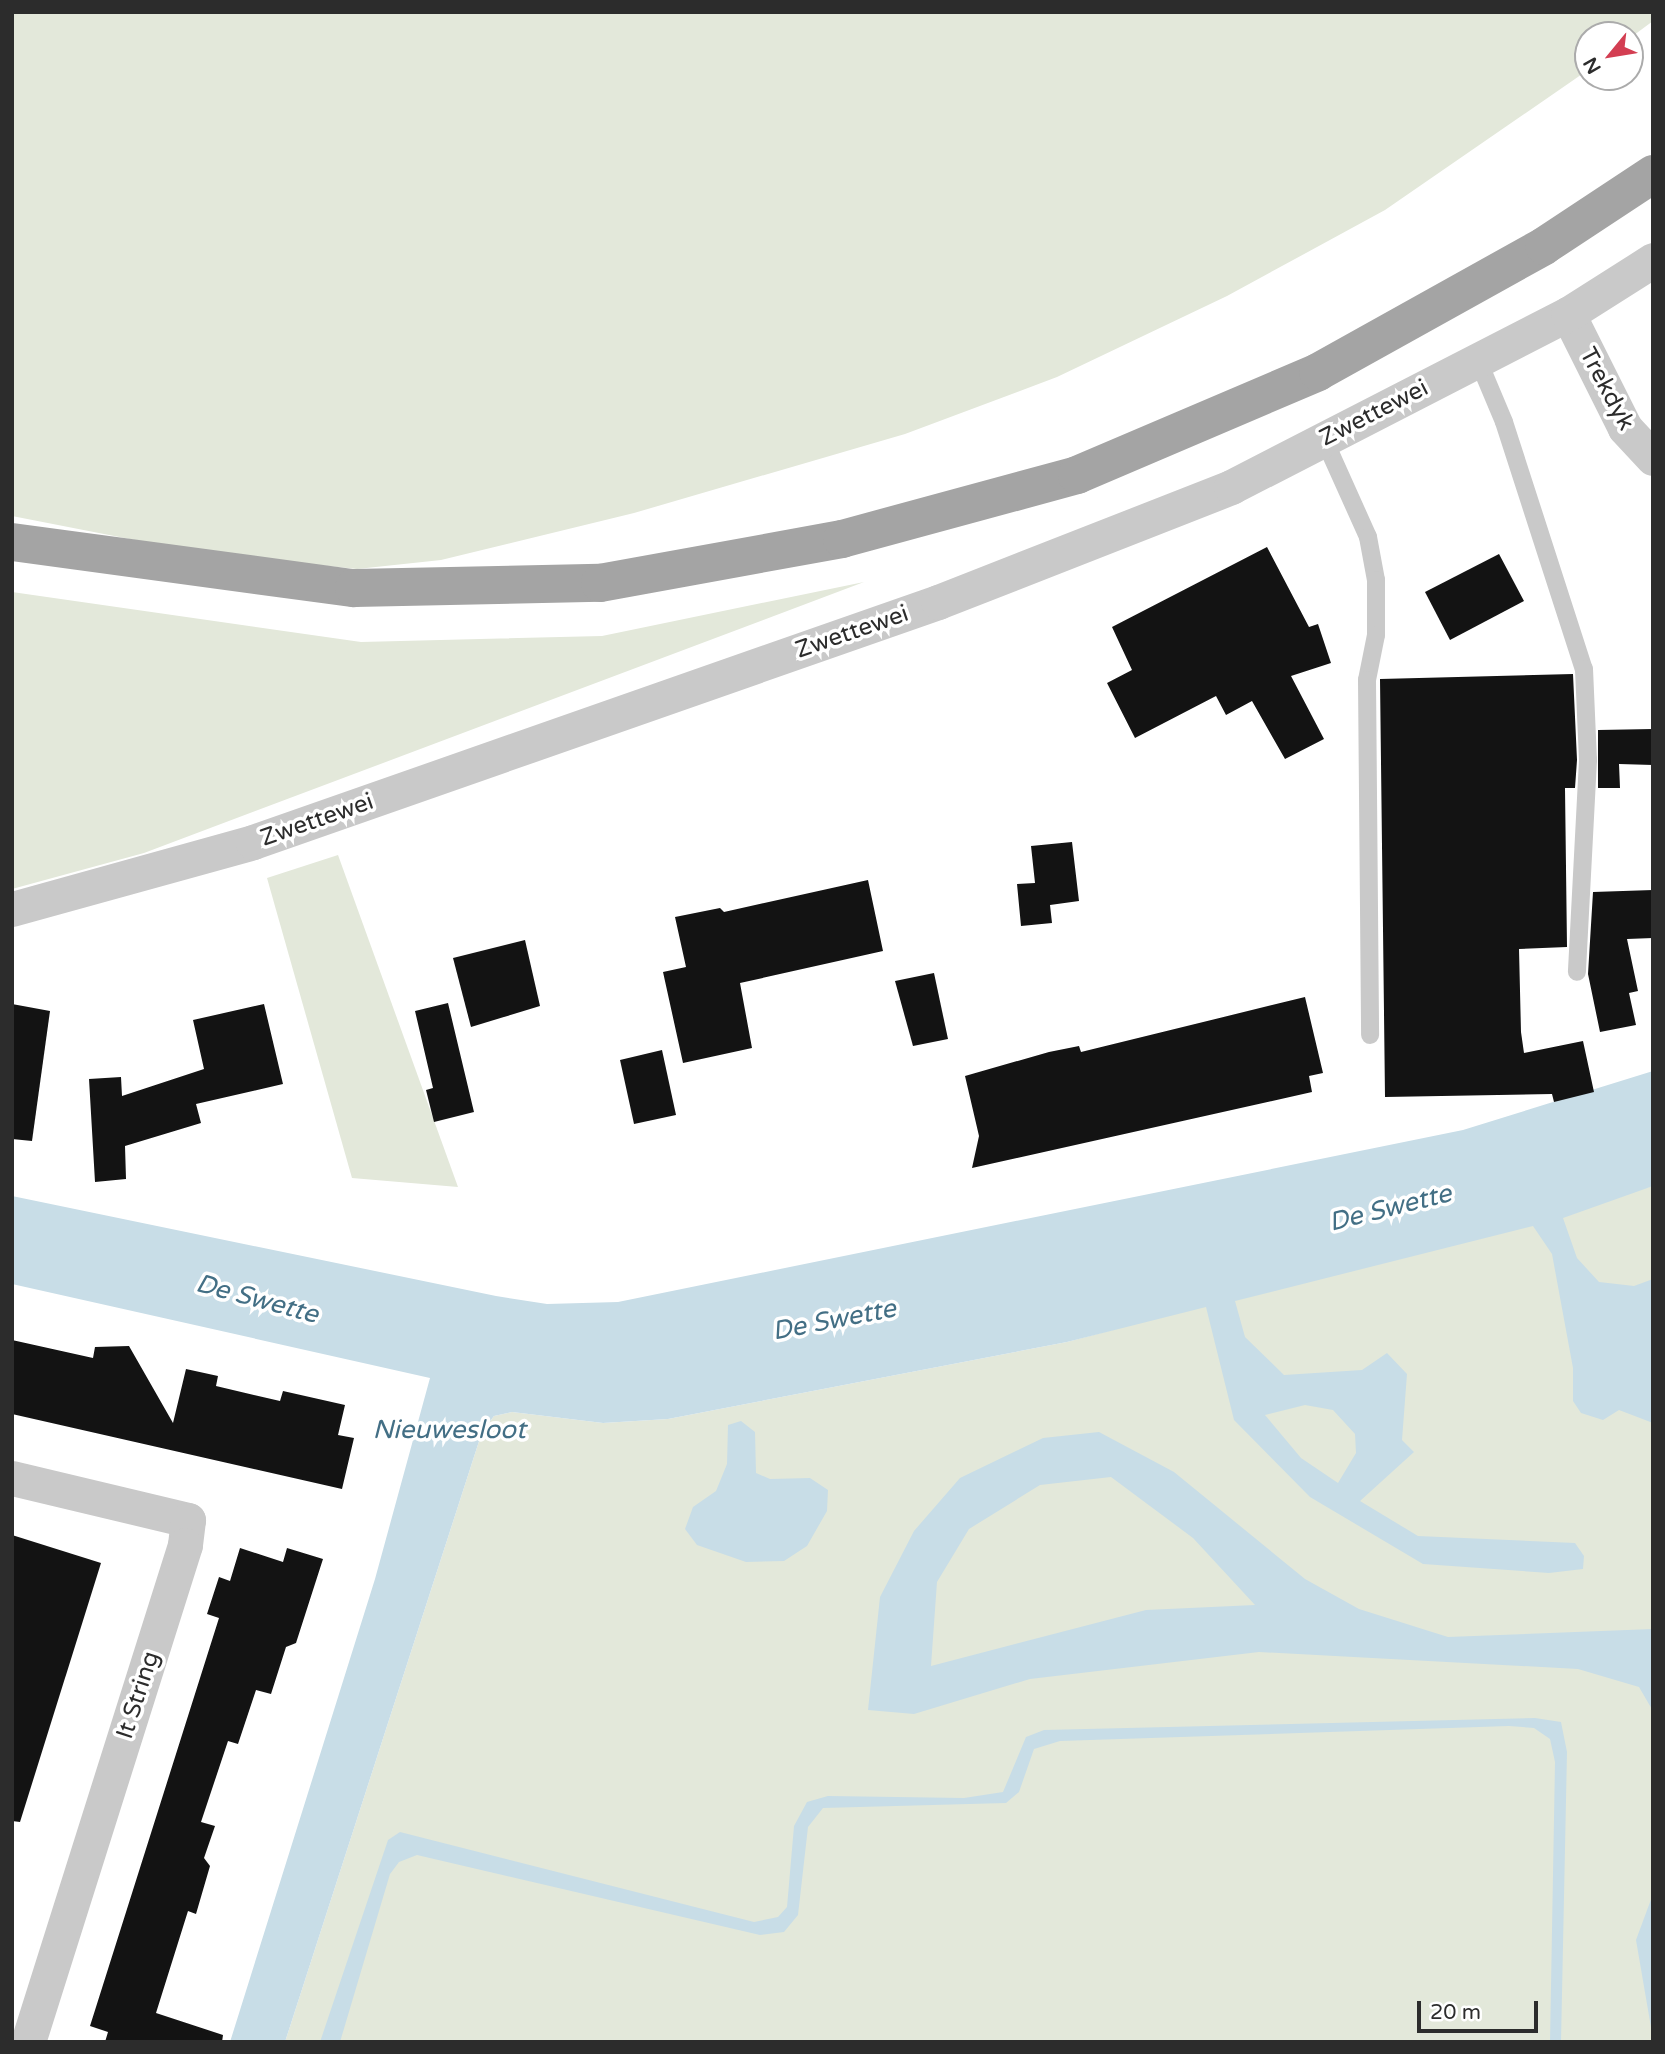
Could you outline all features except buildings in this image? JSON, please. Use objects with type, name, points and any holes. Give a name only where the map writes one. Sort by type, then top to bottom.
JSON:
[{"type":"main road","points":[[12,541],[354,588],[600,583],[842,539],[1077,475],[1318,372],[1544,246],[1653,174]]},
{"type":"street","name":"Zwettewei","points":[[12,909],[253,842],[938,602],[1231,487],[1568,314],[1653,260]]},
{"type":"street","name":"Trekdyk","points":[[1568,314],[1626,428],[1653,458]]},
{"type":"street","name":"It String","points":[[12,1478],[188,1520],[185,1545],[28,2042]]},
{"type":"lane","points":[[1478,360],[1504,422],[1584,669],[1588,760],[1577,972]]},
{"type":"lane","points":[[1324,439],[1368,537],[1376,580],[1376,635],[1367,680],[1370,1035]]},
{"type":"shaded area","points":[[12,12],[1653,12],[1653,21],[1644,28],[1644,21],[1574,21],[1574,80],[1385,210],[1227,296],[1057,377],[905,434],[634,513],[441,560],[357,569],[201,553],[12,516]]},
{"type":"shaded area","points":[[864,582],[144,853],[12,889],[12,592],[361,642],[602,636]]},
{"type":"shaded area","points":[[338,855],[458,1187],[352,1178],[267,878]]},
{"type":"shaded area","points":[[1653,1186],[1653,2042],[285,2042],[482,1432],[494,1416],[512,1412],[603,1423],[668,1419],[1067,1342]]},
{"type":"water","points":[[1653,1071],[1653,1186],[1563,1218],[1577,1258],[1599,1282],[1634,1286],[1653,1279],[1653,1423],[1619,1410],[1603,1420],[1581,1413],[1573,1401],[1573,1368],[1552,1254],[1533,1226],[1235,1301],[1245,1337],[1284,1375],[1362,1370],[1387,1353],[1407,1374],[1402,1440],[1414,1452],[1360,1501],[1418,1536],[1575,1543],[1584,1556],[1583,1569],[1549,1573],[1423,1564],[1310,1497],[1234,1420],[1206,1307],[1067,1342],[668,1419],[603,1423],[512,1412],[494,1416],[482,1432],[285,2042],[230,2042],[375,1579],[430,1378],[12,1284],[12,1196],[496,1296],[547,1304],[618,1302],[1463,1130]],"holes":[[[1305,1405],[1333,1410],[1355,1434],[1356,1453],[1338,1483],[1301,1458],[1265,1415]]]},
{"type":"water","points":[[741,1421],[755,1432],[756,1473],[770,1479],[810,1478],[828,1490],[827,1511],[807,1546],[784,1561],[746,1562],[697,1545],[685,1529],[693,1507],[716,1491],[727,1464],[728,1425]]},
{"type":"water","points":[[1099,1432],[1174,1472],[1305,1579],[1359,1609],[1448,1637],[1653,1629],[1653,1711],[1639,1687],[1578,1669],[1259,1652],[1030,1679],[914,1714],[868,1710],[880,1597],[914,1531],[960,1478],[1043,1438]],"holes":[[[1111,1477],[1193,1538],[1255,1605],[1146,1610],[931,1666],[937,1582],[969,1529],[1040,1485]]]},
{"type":"water","points":[[1535,1718],[1561,1722],[1567,1752],[1561,2042],[1550,2042],[1555,1762],[1550,1739],[1534,1728],[1509,1726],[1060,1741],[1034,1749],[1019,1792],[1006,1803],[823,1808],[808,1827],[798,1915],[784,1932],[760,1935],[417,1855],[399,1862],[390,1874],[340,2042],[320,2042],[388,1840],[400,1832],[754,1922],[778,1917],[787,1907],[794,1826],[807,1802],[828,1796],[964,1798],[1003,1792],[1026,1737],[1044,1730]]},
{"type":"water","points":[[1653,1894],[1653,2039],[1636,1940]]},
{"type":"water label","name":"De Swette","points":[[1390,1208]]},
{"type":"water label","name":"De Swette","points":[[257,1299]]},
{"type":"water label","name":"De Swette","points":[[834,1320]]},
{"type":"water label","name":"Nieuwesloot","points":[[449,1430]]}]
